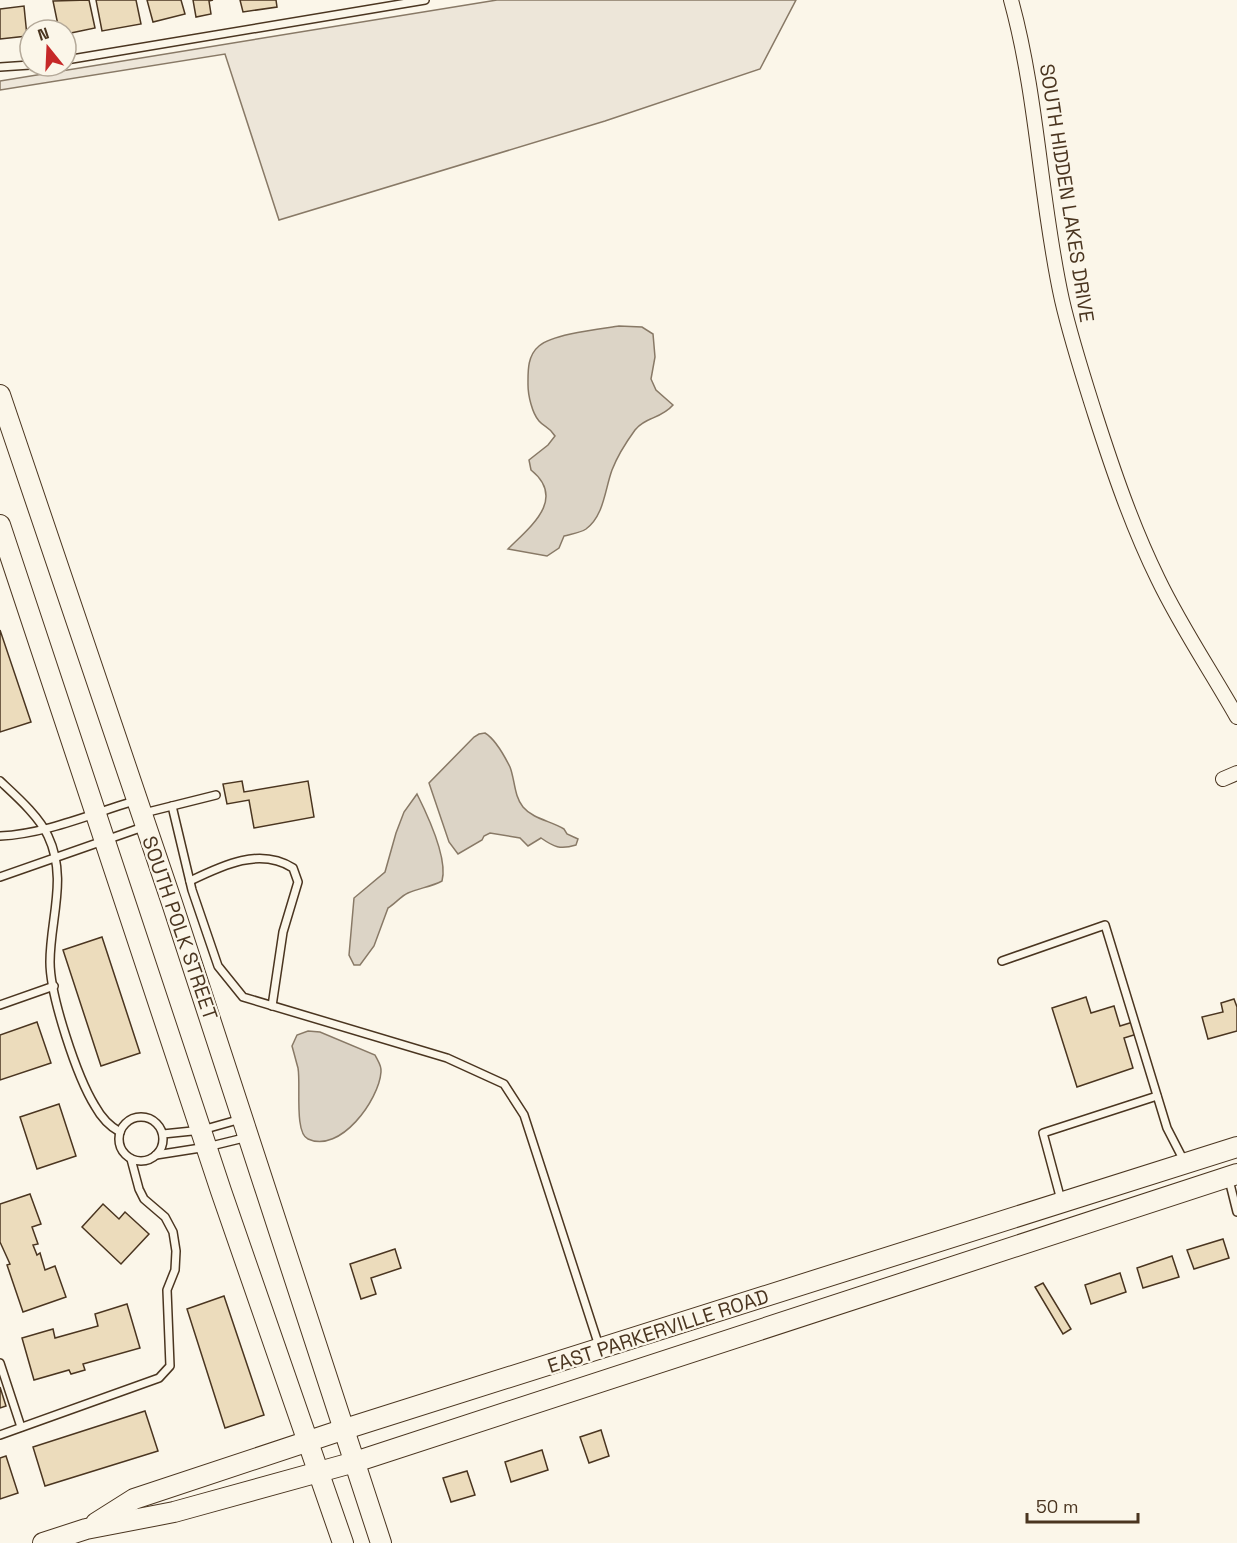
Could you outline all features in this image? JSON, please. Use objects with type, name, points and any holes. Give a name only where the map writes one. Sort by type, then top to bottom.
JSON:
[{"type":"main road","name":"SOUTH POLK STREET","points":[[0,395],[4,418],[141,813],[381,1543]]},
{"type":"main road","points":[[0,525],[204,1139],[317,1473],[343,1543]]},
{"type":"main road","name":"EAST PARKERVILLE ROAD","points":[[86,1529],[134,1498],[1237,1147]]},
{"type":"main road","points":[[1185,1164],[1194,1189]]},
{"type":"main road","name":"EAST PARKERVILLE ROAD","points":[[42,1543],[86,1529],[174,1512],[355,1462],[1232,1176]]},
{"type":"main road","points":[[884,1259],[891,1286]]},
{"type":"street","name":"SOUTH HIDDEN LAKES DRIVE","points":[[1011,0],[1028,75],[1049,232],[1062,299],[1079,364],[1113,469],[1145,550],[1173,609],[1237,717]]},
{"type":"street","points":[[1223,779],[1237,773]]},
{"type":"lane","points":[[78,58],[424,0]]},
{"type":"lane","points":[[0,67],[18,66]]},
{"type":"lane","points":[[0,781],[26,806],[48,835],[59,878],[50,963],[62,1022],[84,1085],[102,1117],[111,1127],[120,1132]]},
{"type":"lane","points":[[0,836],[18,835],[96,812],[141,813],[216,795]]},
{"type":"lane","points":[[172,806],[190,881],[218,966],[243,997],[447,1058],[504,1084],[524,1115],[600,1349]]},
{"type":"lane","points":[[0,877],[105,839],[141,813]]},
{"type":"lane","points":[[190,881],[220,867],[250,858],[282,861],[293,868],[298,882],[284,932],[272,1006]]},
{"type":"lane","points":[[1002,961],[1105,925],[1167,1128],[1185,1164]]},
{"type":"lane","points":[[0,1005],[54,986]]},
{"type":"lane","points":[[1062,1203],[1043,1133],[1157,1096]]},
{"type":"lane","points":[[0,1435],[159,1378],[170,1366],[167,1290],[175,1270],[176,1251],[173,1232],[165,1217],[144,1199],[130,1159],[118,1143],[120,1132],[126,1123],[140,1117],[154,1122],[163,1134],[162,1148],[156,1155]]},
{"type":"lane","points":[[130,1159],[145,1161],[156,1155],[246,1127]]},
{"type":"lane","points":[[163,1134],[204,1139],[246,1127]]},
{"type":"lane","points":[[1232,1176],[1237,1212]]},
{"type":"lane","points":[[0,1363],[21,1427]]},
{"type":"shaded area","points":[[497,0],[796,0],[760,69],[605,121],[279,220],[225,54],[78,78],[78,68]]},
{"type":"shaded area","points":[[18,78],[75,78],[0,90],[0,81]]},
{"type":"shaded area","points":[[619,326],[642,327],[653,334],[655,357],[651,379],[656,390],[673,405],[643,423],[632,434],[614,465],[603,502],[592,524],[586,529],[564,536],[559,548],[547,556],[508,549],[541,512],[546,491],[531,470],[529,460],[548,445],[555,436],[539,421],[531,404],[528,375],[532,354],[539,346],[555,338]]},
{"type":"shaded area","points":[[485,733],[503,753],[523,807],[578,839],[576,845],[557,847],[541,838],[528,846],[520,838],[490,833],[458,854],[449,842],[429,783],[474,737]]},
{"type":"shaded area","points":[[417,794],[439,849],[442,861],[442,881],[408,893],[388,908],[374,946],[360,965],[354,965],[349,955],[354,898],[385,872],[404,812]]},
{"type":"shaded area","points":[[308,1031],[320,1032],[375,1055],[381,1070],[379,1084],[356,1122],[333,1139],[320,1142],[308,1139],[304,1135],[299,1118],[299,1075],[292,1046],[297,1035]]},
{"type":"building","points":[[89,0],[95,28],[78,32],[78,18],[57,18],[53,1]]},
{"type":"building","points":[[96,0],[136,0],[141,24],[102,31]]},
{"type":"building","points":[[147,0],[181,0],[185,14],[153,22]]},
{"type":"building","points":[[193,0],[213,0],[209,1],[211,14],[196,17]]},
{"type":"building","points":[[240,0],[276,0],[277,7],[243,12]]},
{"type":"building","points":[[24,6],[25,18],[18,18],[18,37],[0,39],[0,9]]},
{"type":"building","points":[[0,630],[31,722],[0,732]]},
{"type":"building","points":[[242,781],[244,792],[308,781],[314,817],[254,828],[249,800],[227,804],[223,784]]},
{"type":"building","points":[[102,937],[140,1053],[101,1066],[63,950]]},
{"type":"building","points":[[1086,997],[1091,1013],[1114,1006],[1120,1026],[1133,1022],[1137,1034],[1124,1038],[1133,1068],[1077,1087],[1052,1008]]},
{"type":"building","points":[[1234,999],[1237,1007],[1237,1031],[1208,1039],[1202,1017],[1223,1012],[1221,1003]]},
{"type":"building","points":[[37,1022],[51,1063],[0,1080],[0,1035]]},
{"type":"building","points":[[59,1104],[76,1156],[37,1169],[20,1117]]},
{"type":"building","points":[[30,1194],[41,1224],[32,1227],[38,1244],[33,1245],[37,1255],[40,1253],[45,1270],[55,1266],[66,1297],[23,1312],[7,1265],[10,1264],[0,1242],[0,1204]]},
{"type":"building","points":[[103,1204],[119,1219],[125,1212],[149,1234],[121,1264],[82,1227]]},
{"type":"building","points":[[1223,1239],[1229,1258],[1194,1269],[1187,1250]]},
{"type":"building","points":[[395,1249],[401,1268],[371,1278],[376,1294],[361,1299],[350,1264]]},
{"type":"building","points":[[1172,1256],[1179,1277],[1143,1288],[1137,1268]]},
{"type":"building","points":[[1120,1273],[1126,1292],[1091,1304],[1085,1285]]},
{"type":"building","points":[[1043,1283],[1071,1329],[1063,1334],[1035,1287]]},
{"type":"building","points":[[224,1296],[264,1415],[225,1428],[187,1309]]},
{"type":"building","points":[[127,1304],[140,1348],[83,1364],[85,1370],[71,1374],[69,1370],[34,1380],[22,1338],[53,1329],[55,1338],[98,1326],[95,1314]]},
{"type":"building","points":[[0,1387],[6,1406],[0,1408]]},
{"type":"building","points":[[145,1411],[158,1451],[45,1486],[33,1447]]},
{"type":"building","points":[[601,1430],[609,1456],[589,1463],[580,1437]]},
{"type":"building","points":[[542,1450],[548,1470],[511,1482],[505,1462]]},
{"type":"building","points":[[6,1456],[18,1493],[0,1499],[0,1458]]},
{"type":"building","points":[[467,1471],[475,1495],[451,1502],[443,1478]]}]
